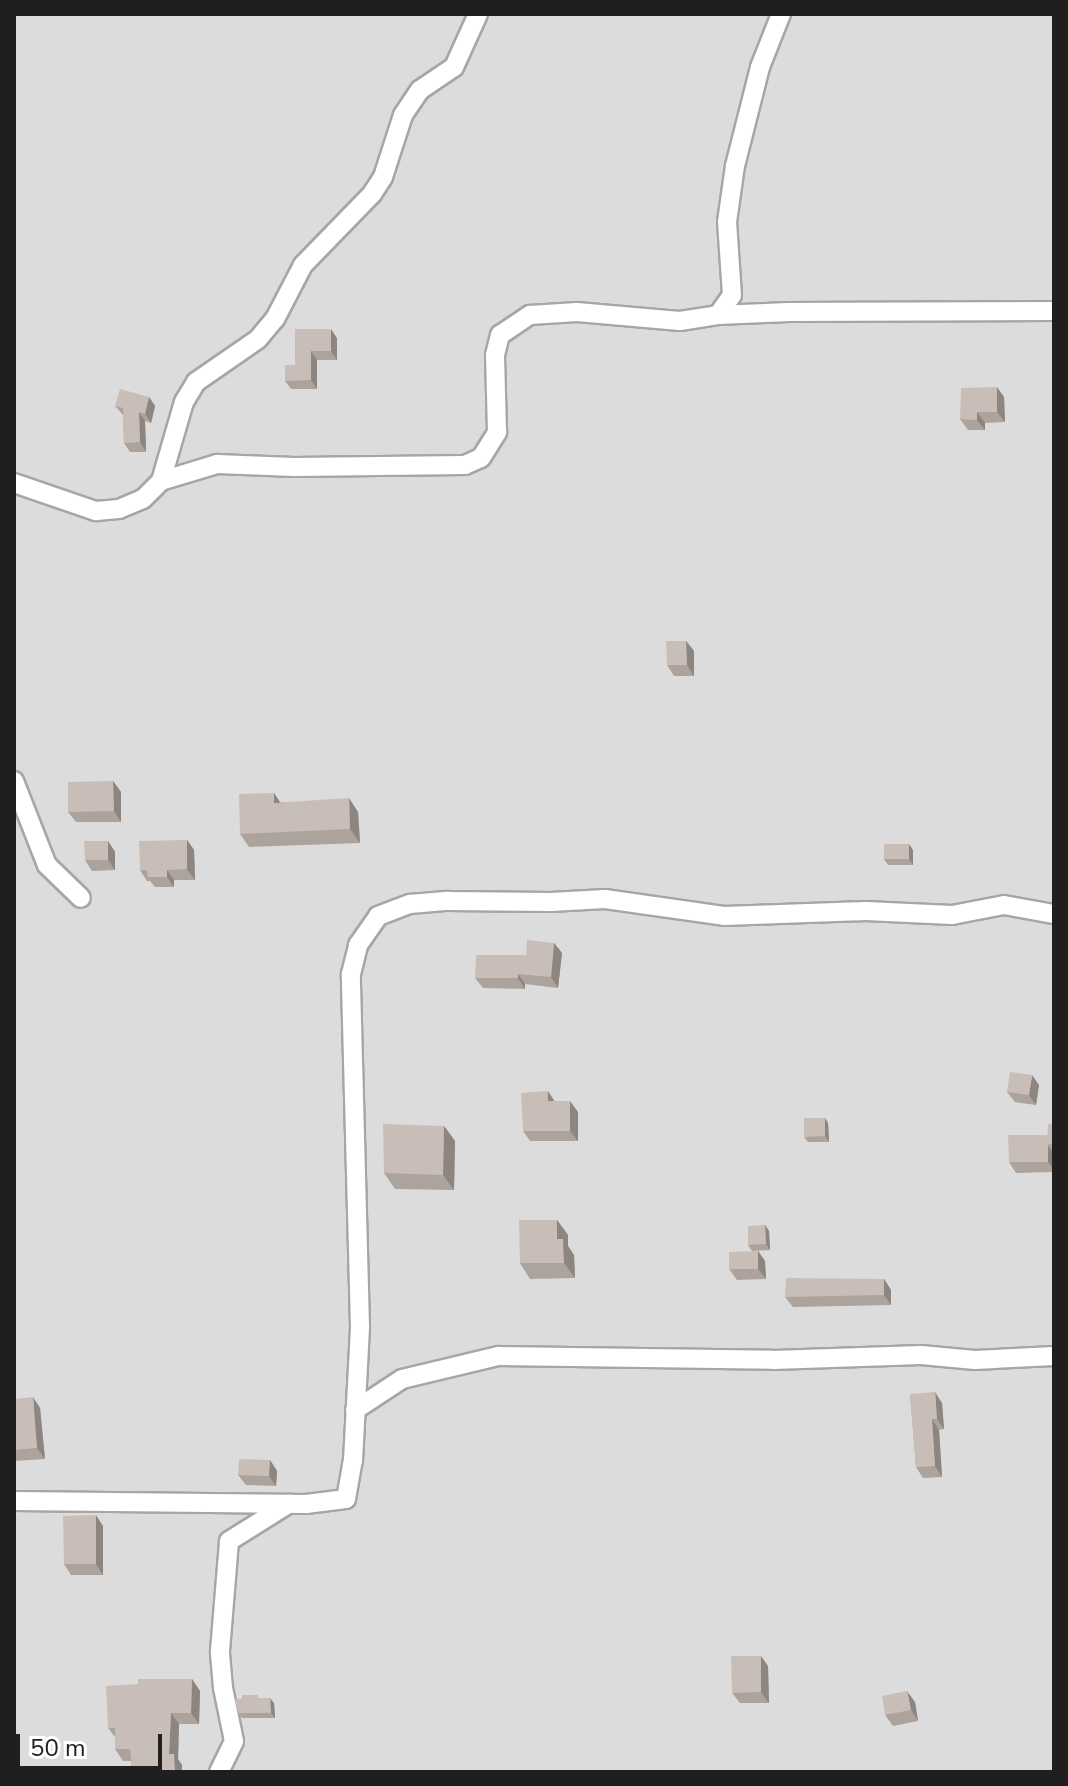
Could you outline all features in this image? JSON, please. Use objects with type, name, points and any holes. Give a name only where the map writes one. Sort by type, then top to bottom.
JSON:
[{"type":"street","points":[[161,481],[184,402],[196,382],[258,339],[275,319],[303,265],[372,194],[383,177],[403,115],[420,90],[454,67],[478,14]]},
{"type":"street","points":[[718,315],[732,295],[727,222],[735,166],[760,67],[781,14]]},
{"type":"street","points":[[14,483],[96,511],[119,509],[143,499],[161,481],[217,464],[294,467],[465,465],[481,458],[497,432],[495,355],[500,335],[530,315],[552,312],[680,321],[718,315],[1054,311]]},
{"type":"street","points":[[14,781],[47,865],[81,898]]},
{"type":"street","points":[[14,1501],[288,1504],[346,1499],[360,1327],[351,974],[358,945],[378,916],[410,904],[448,901],[605,899],[724,916],[866,911],[952,915],[1004,905],[1054,914]]},
{"type":"street","points":[[355,1410],[402,1379],[498,1356],[773,1360],[921,1355],[1008,1360],[1054,1356]]},
{"type":"street","points":[[219,1772],[234,1741],[223,1688],[220,1651],[229,1541],[288,1504]]},
{"type":"shaded area","points":[[14,14],[1054,14],[1054,1772],[14,1772]]},
{"type":"building","points":[[295,329],[331,329],[331,351],[311,351],[311,380],[285,381],[285,365],[295,365]]},
{"type":"building","points":[[997,387],[997,412],[977,412],[977,420],[960,419],[961,388]]},
{"type":"building","points":[[120,389],[149,397],[145,414],[139,412],[140,442],[124,443],[123,408],[115,406]]},
{"type":"building","points":[[666,641],[686,641],[687,665],[667,665]]},
{"type":"building","points":[[113,781],[114,811],[68,812],[68,782]]},
{"type":"building","points":[[274,793],[274,803],[349,798],[350,829],[240,834],[239,794]]},
{"type":"building","points":[[187,840],[187,869],[167,870],[167,877],[148,877],[147,870],[140,870],[139,841]]},
{"type":"building","points":[[84,841],[108,841],[108,860],[85,860]]},
{"type":"building","points":[[884,844],[909,844],[909,859],[884,859]]},
{"type":"building","points":[[527,940],[554,943],[551,977],[518,974],[518,978],[475,978],[476,955],[526,955]]},
{"type":"building","points":[[1010,1072],[1032,1075],[1029,1095],[1007,1092]]},
{"type":"building","points":[[548,1091],[548,1101],[570,1101],[570,1131],[523,1131],[521,1093]]},
{"type":"building","points":[[804,1118],[825,1118],[825,1136],[804,1137]]},
{"type":"building","points":[[383,1124],[444,1126],[443,1175],[384,1173]]},
{"type":"building","points":[[1048,1124],[1054,1124],[1054,1145],[1047,1144]]},
{"type":"building","points":[[1008,1135],[1048,1135],[1048,1162],[1009,1162]]},
{"type":"building","points":[[519,1220],[557,1220],[557,1239],[563,1239],[564,1263],[520,1263]]},
{"type":"building","points":[[765,1225],[766,1244],[748,1245],[748,1226]]},
{"type":"building","points":[[758,1251],[758,1269],[729,1269],[729,1252]]},
{"type":"building","points":[[786,1278],[884,1279],[884,1295],[785,1297]]},
{"type":"building","points":[[935,1392],[937,1419],[932,1419],[935,1466],[916,1467],[910,1394]]},
{"type":"building","points":[[33,1397],[37,1448],[14,1450],[14,1399]]},
{"type":"building","points":[[239,1459],[270,1460],[269,1476],[238,1475]]},
{"type":"building","points":[[96,1515],[96,1564],[64,1564],[63,1516]]},
{"type":"building","points":[[731,1656],[761,1656],[761,1692],[732,1693]]},
{"type":"building","points":[[138,1679],[192,1679],[191,1713],[171,1713],[169,1754],[174,1754],[175,1771],[145,1772],[145,1767],[132,1769],[130,1749],[115,1749],[115,1728],[108,1728],[106,1686],[138,1684]]},
{"type":"building","points":[[907,1691],[911,1710],[885,1715],[882,1696]]},
{"type":"building","points":[[242,1695],[270,1698],[271,1713],[238,1713],[235,1699],[242,1699]]}]
